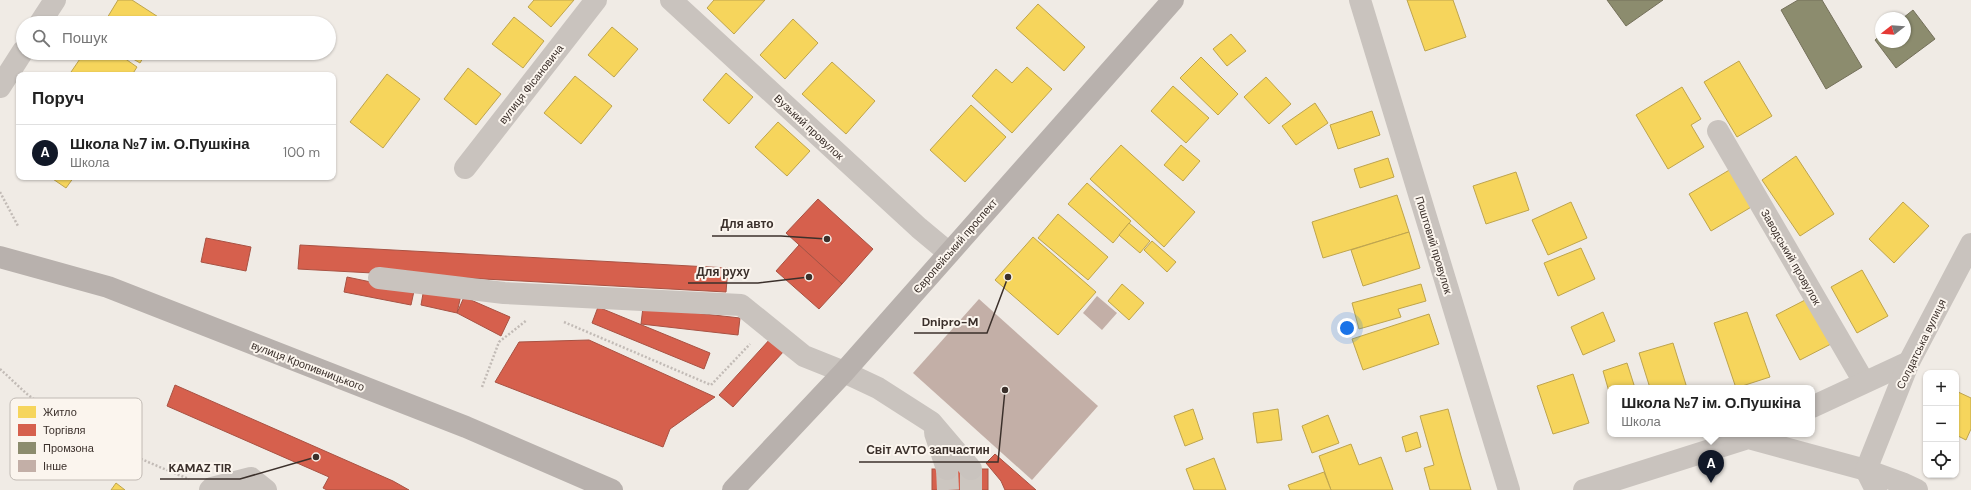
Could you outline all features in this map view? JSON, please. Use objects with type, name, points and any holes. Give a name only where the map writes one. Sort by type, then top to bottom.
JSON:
[{"type":"main road","name":"Європейський проспект","points":[[733,490],[844,372],[1173,0]]},
{"type":"main road","name":"вулиця Кропивницького","points":[[0,257],[108,287],[466,427],[612,490]]},
{"type":"street","points":[[45,16],[55,0]]},
{"type":"street","name":"вулиця Фісановича","points":[[465,168],[596,0]]},
{"type":"street","name":"Вузький провулок","points":[[671,0],[919,228],[949,252]]},
{"type":"street","name":"Поштовий провулок","points":[[1360,0],[1508,490]]},
{"type":"street","points":[[0,88],[17,60]]},
{"type":"street","name":"Заводський провулок","points":[[1718,131],[1864,382]]},
{"type":"street","name":"Солдатська вулиця","points":[[1866,470],[1909,362],[1971,244]]},
{"type":"street","points":[[379,278],[504,293],[741,305],[804,356],[878,388],[931,422],[971,469]]},
{"type":"street","points":[[1815,406],[1909,362]]},
{"type":"street","points":[[931,422],[947,469]]},
{"type":"street","points":[[1584,490],[1749,437]]},
{"type":"street","points":[[1755,437],[1866,470],[1917,490]]},
{"type":"street","points":[[1866,470],[1876,490]]},
{"type":"street","points":[[211,489],[252,478],[266,490]]},
{"type":"path","points":[[0,192],[18,226]]},
{"type":"path","points":[[482,387],[500,342],[529,318]]},
{"type":"path","points":[[561,320],[575,328],[711,385],[767,326]]},
{"type":"path","points":[[0,369],[34,398]]},
{"type":"path","points":[[142,458],[211,489]]},
{"type":"building: Житло","points":[[118,0],[132,0],[157,16],[108,16]]},
{"type":"building: Житло","points":[[534,0],[574,0],[551,27],[528,7]]},
{"type":"building: Житло","points":[[714,0],[765,0],[734,34],[707,8]]},
{"type":"building: Житло","points":[[1407,0],[1453,0],[1466,37],[1425,51]]},
{"type":"building: Житло","points":[[1038,4],[1085,47],[1064,71],[1016,28]]},
{"type":"building: Житло","points":[[514,17],[544,41],[523,68],[492,44]]},
{"type":"building: Житло","points":[[793,19],[818,43],[785,79],[760,55]]},
{"type":"building: Житло","points":[[612,27],[638,49],[614,77],[588,55]]},
{"type":"building: Житло","points":[[1231,34],[1246,51],[1227,66],[1213,49]]},
{"type":"building: Житло","points":[[1201,57],[1238,94],[1218,115],[1180,78]]},
{"type":"building: Житло","points":[[79,60],[127,60],[137,67],[134,72],[71,72]]},
{"type":"building: Житло","points":[[135,60],[142,60],[140,63]]},
{"type":"building: Житло","points":[[1739,61],[1772,116],[1737,137],[1704,82]]},
{"type":"building: Житло","points":[[832,62],[875,101],[846,134],[802,94]]},
{"type":"building: Житло","points":[[1027,67],[1052,89],[1012,133],[972,96],[996,69],[1012,83]]},
{"type":"building: Житло","points":[[468,68],[501,94],[476,125],[444,99]]},
{"type":"building: Житло","points":[[726,73],[753,97],[729,124],[703,100]]},
{"type":"building: Житло","points":[[387,74],[420,99],[383,148],[350,122]]},
{"type":"building: Житло","points":[[575,76],[612,106],[581,144],[544,113]]},
{"type":"building: Житло","points":[[1266,77],[1291,104],[1269,124],[1244,97]]},
{"type":"building: Житло","points":[[1173,86],[1209,118],[1186,143],[1151,111]]},
{"type":"building: Житло","points":[[1682,87],[1701,119],[1691,125],[1704,147],[1668,169],[1636,115]]},
{"type":"building: Житло","points":[[1315,103],[1328,123],[1296,145],[1282,126]]},
{"type":"building: Житло","points":[[971,105],[1006,137],[965,182],[930,150]]},
{"type":"building: Житло","points":[[1372,111],[1380,135],[1338,149],[1330,125]]},
{"type":"building: Житло","points":[[778,122],[810,151],[787,176],[755,147]]},
{"type":"building: Житло","points":[[1121,145],[1195,212],[1164,247],[1090,179]]},
{"type":"building: Житло","points":[[1181,145],[1200,161],[1183,181],[1164,165]]},
{"type":"building: Житло","points":[[1796,156],[1834,214],[1800,236],[1762,180]]},
{"type":"building: Житло","points":[[1388,158],[1394,177],[1360,188],[1354,169]]},
{"type":"building: Житло","points":[[1731,169],[1753,206],[1711,231],[1689,194]]},
{"type":"building: Житло","points":[[1516,172],[1529,210],[1486,224],[1473,186]]},
{"type":"building: Житло","points":[[54,180],[72,180],[66,188]]},
{"type":"building: Житло","points":[[1087,183],[1131,221],[1113,243],[1068,204]]},
{"type":"building: Житло","points":[[1397,195],[1409,232],[1323,258],[1312,222]]},
{"type":"building: Житло","points":[[1571,202],[1587,238],[1548,255],[1532,220]]},
{"type":"building: Житло","points":[[1903,202],[1929,226],[1894,263],[1869,239]]},
{"type":"building: Житло","points":[[1058,214],[1108,257],[1088,280],[1038,238]]},
{"type":"building: Житло","points":[[1129,223],[1150,241],[1140,253],[1119,235]]},
{"type":"building: Житло","points":[[1409,232],[1420,268],[1363,286],[1351,250]]},
{"type":"building: Житло","points":[[1033,237],[1096,292],[1058,335],[995,280]]},
{"type":"building: Житло","points":[[1152,241],[1176,262],[1167,272],[1144,250]]},
{"type":"building: Житло","points":[[1581,248],[1595,279],[1558,296],[1544,263]]},
{"type":"building: Житло","points":[[1862,270],[1888,316],[1857,333],[1831,287]]},
{"type":"building: Житло","points":[[1122,284],[1144,303],[1129,320],[1108,301]]},
{"type":"building: Житло","points":[[1421,284],[1426,301],[1398,309],[1401,317],[1359,329],[1352,303]]},
{"type":"building: Житло","points":[[1807,299],[1831,344],[1800,360],[1776,315]]},
{"type":"building: Житло","points":[[1603,312],[1615,341],[1583,355],[1571,327]]},
{"type":"building: Житло","points":[[1747,312],[1770,377],[1745,385],[1735,385],[1714,323]]},
{"type":"building: Житло","points":[[1429,314],[1439,344],[1363,370],[1352,339]]},
{"type":"building: Житло","points":[[1673,343],[1686,385],[1649,385],[1639,353]]},
{"type":"building: Житло","points":[[1627,363],[1634,385],[1607,385],[1603,371]]},
{"type":"building: Житло","points":[[1573,374],[1589,423],[1553,434],[1537,386]]},
{"type":"building: Житло","points":[[1959,392],[1971,398],[1971,429],[1966,440],[1959,436]]},
{"type":"building: Житло","points":[[1193,409],[1203,439],[1185,446],[1174,416]]},
{"type":"building: Житло","points":[[1278,409],[1282,440],[1257,443],[1253,413]]},
{"type":"building: Житло","points":[[1448,409],[1471,490],[1430,490],[1424,468],[1434,465],[1420,416]]},
{"type":"building: Житло","points":[[1328,415],[1339,443],[1312,453],[1302,426]]},
{"type":"building: Житло","points":[[1417,432],[1421,447],[1406,452],[1402,437]]},
{"type":"building: Житло","points":[[1351,444],[1359,465],[1381,457],[1393,490],[1331,490],[1319,456]]},
{"type":"building: Житло","points":[[1214,458],[1226,490],[1194,490],[1186,469]]},
{"type":"building: Житло","points":[[1324,472],[1331,490],[1290,490],[1288,485]]},
{"type":"building: Житло","points":[[116,483],[125,490],[111,490]]},
{"type":"building: Торгівля","points":[[818,199],[873,249],[842,284],[786,233]]},
{"type":"building: Торгівля","points":[[206,238],[251,247],[246,271],[201,262]]},
{"type":"building: Торгівля","points":[[300,245],[728,268],[726,292],[298,269]]},
{"type":"building: Торгівля","points":[[799,245],[842,284],[819,309],[776,271]]},
{"type":"building: Торгівля","points":[[347,277],[414,291],[411,305],[344,292]]},
{"type":"building: Торгівля","points":[[424,288],[461,295],[457,313],[421,305]]},
{"type":"building: Торгівля","points":[[464,297],[510,317],[501,336],[457,313]]},
{"type":"building: Торгівля","points":[[598,307],[710,353],[704,369],[592,323]]},
{"type":"building: Торгівля","points":[[643,307],[740,318],[738,335],[641,324]]},
{"type":"building: Торгівля","points":[[771,338],[784,351],[733,407],[719,395]]},
{"type":"building: Торгівля","points":[[589,340],[715,397],[670,429],[663,447],[495,382],[519,342]]},
{"type":"building: Торгівля","points":[[175,385],[393,481],[409,490],[327,490],[323,488],[329,477],[167,406]]},
{"type":"building: Торгівля","points":[[995,454],[1036,490],[1005,490],[1001,481],[986,463]]},
{"type":"building: Торгівля","points":[[932,469],[988,469],[988,490],[932,490]]},
{"type":"building: Промзона","points":[[1607,0],[1663,0],[1626,26]]},
{"type":"building: Промзона","points":[[1798,0],[1822,0],[1862,67],[1826,89],[1781,10]]},
{"type":"building: Промзона","points":[[1913,10],[1935,39],[1896,68],[1881,48],[1911,48],[1910,12]]},
{"type":"building: Інше","points":[[1097,296],[1117,313],[1102,330],[1083,313]]},
{"type":"building: Інше","points":[[979,299],[1098,406],[1032,480],[913,373]]},
{"type":"tunnel","points":[[947,469],[948,490]]},
{"type":"tunnel","points":[[971,469],[971,490]]},
{"type":"place","name":"Для авто","points":[[827,239]]},
{"type":"place","name":"Для руху","points":[[809,277]]},
{"type":"place","name":"Dnipro-M","points":[[1008,277]]},
{"type":"place","name":"Світ AVTO запчастин","points":[[1005,390]]},
{"type":"place","name":"KAMAZ TIR","points":[[316,457]]},
{"type":"place","name":"Школа №7 ім. О.Пушкіна","points":[[1711,483]]}]
